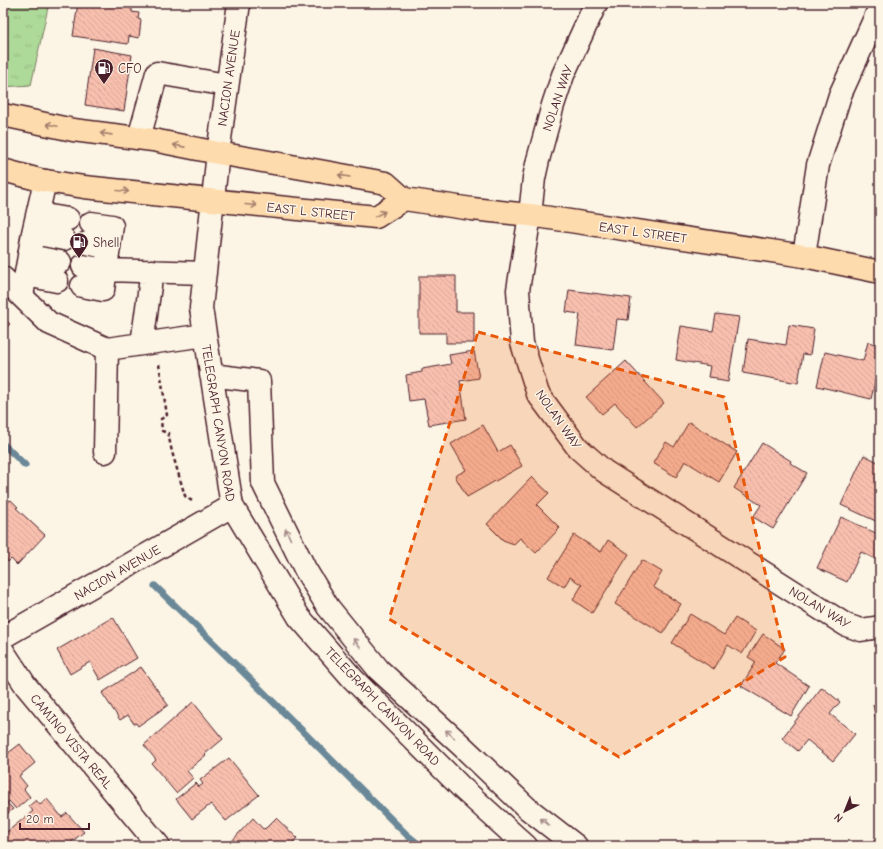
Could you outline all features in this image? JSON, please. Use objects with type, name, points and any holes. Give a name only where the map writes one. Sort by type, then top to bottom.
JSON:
[{"type":"main road","points":[[3,115],[73,130],[139,138],[386,183],[404,199]]},
{"type":"main road","points":[[3,170],[45,181],[84,188],[155,194],[212,201]]},
{"type":"main road","name":"EAST L STREET","points":[[212,201],[376,217],[404,199],[804,256],[880,272]]},
{"type":"street","name":"NACION AVENUE","points":[[218,153],[239,3]]},
{"type":"street","name":"NOLAN WAY","points":[[596,3],[563,75],[553,105],[534,178],[530,216],[518,290],[522,343],[538,394],[578,448],[604,471],[846,625],[861,630],[880,626]]},
{"type":"street","points":[[804,256],[818,165],[840,95],[880,7]]},
{"type":"street","points":[[139,138],[157,72],[227,85]]},
{"type":"street","name":"TELEGRAPH CANYON ROAD","points":[[218,153],[201,308],[232,506],[300,617],[353,679],[462,788],[526,846]]},
{"type":"street","points":[[22,296],[35,223],[45,181]]},
{"type":"street","points":[[35,223],[66,229]]},
{"type":"street","points":[[82,276],[103,290],[112,226],[89,233]]},
{"type":"street","points":[[27,266],[59,271]]},
{"type":"street","points":[[106,270],[205,272]]},
{"type":"street","points":[[150,343],[152,271]]},
{"type":"street","points":[[3,278],[49,323],[106,349],[205,335]]},
{"type":"street","points":[[105,452],[106,349]]},
{"type":"street","points":[[211,375],[259,380],[264,483],[304,569],[328,607],[379,670],[527,808],[576,846]]},
{"type":"street","name":"NACION AVENUE","points":[[3,637],[232,506]]},
{"type":"street","name":"CAMINO VISTA REAL","points":[[3,652],[26,686],[159,846]]},
{"type":"path","points":[[150,343],[160,371],[167,415],[161,419],[162,431],[168,433],[185,496],[192,501]]},
{"type":"highlighted area","points":[[478,332],[724,397],[785,657],[619,757],[389,619]]},
{"type":"green space","points":[[3,3],[49,3],[31,85],[3,87]]},
{"type":"building","points":[[78,3],[97,3],[132,8],[132,12],[139,13],[138,19],[141,20],[139,38],[129,36],[128,44],[73,36]]},
{"type":"building","points":[[93,48],[132,55],[124,111],[85,105]]},
{"type":"building","points":[[419,276],[456,276],[456,312],[474,312],[474,343],[446,343],[446,333],[419,333]]},
{"type":"building","points":[[569,290],[631,298],[628,320],[617,319],[613,350],[576,345],[580,314],[566,312]]},
{"type":"building","points":[[716,314],[739,317],[728,382],[717,380],[717,378],[708,377],[710,366],[676,360],[681,326],[713,331]]},
{"type":"building","points":[[3,317],[10,324],[3,331]]},
{"type":"building","points":[[789,325],[814,329],[810,355],[803,354],[798,383],[743,373],[748,339],[786,345]]},
{"type":"building","points":[[868,342],[880,345],[880,373],[877,373],[871,399],[817,386],[825,352],[863,361]]},
{"type":"building","points":[[474,351],[479,378],[460,381],[466,419],[429,425],[424,399],[409,401],[406,375],[422,372],[422,369],[451,364],[449,355]]},
{"type":"building","points":[[626,361],[664,403],[637,427],[615,403],[602,414],[586,397]]},
{"type":"building","points":[[689,422],[737,452],[719,482],[685,461],[676,477],[653,463],[666,442],[674,447]]},
{"type":"building","points":[[483,425],[498,452],[510,445],[522,466],[467,497],[455,476],[466,470],[451,444]]},
{"type":"building","points":[[762,443],[807,473],[773,529],[753,517],[761,505],[734,488]]},
{"type":"building","points":[[864,455],[880,463],[880,523],[841,505]]},
{"type":"building","points":[[532,477],[549,493],[537,505],[560,528],[536,553],[520,538],[514,544],[503,540],[487,524]]},
{"type":"building","points":[[3,496],[9,501],[11,500],[18,507],[16,508],[45,535],[17,565],[11,559],[8,562],[3,556]]},
{"type":"building","points":[[841,517],[880,535],[880,553],[877,560],[861,552],[847,582],[817,568]]},
{"type":"building","points":[[574,535],[601,552],[608,540],[629,554],[592,613],[573,600],[582,585],[570,577],[564,587],[548,577]]},
{"type":"building","points":[[642,560],[662,572],[653,587],[681,604],[663,633],[615,604]]},
{"type":"building","points":[[690,614],[724,635],[735,618],[756,631],[742,654],[728,645],[714,669],[672,643]]},
{"type":"building","points":[[113,617],[137,658],[100,680],[90,662],[70,674],[57,650]]},
{"type":"building","points":[[763,634],[785,649],[775,663],[809,686],[791,716],[741,686],[756,662],[748,657]]},
{"type":"building","points":[[141,667],[168,705],[138,726],[136,723],[134,724],[128,715],[120,720],[102,693]]},
{"type":"building","points":[[822,687],[840,702],[830,714],[855,734],[833,761],[807,740],[798,751],[782,738]]},
{"type":"building","points":[[193,702],[223,739],[187,771],[193,778],[176,793],[152,764],[156,760],[144,745]]},
{"type":"building","points":[[880,704],[880,731],[878,731],[873,705]]},
{"type":"building","points":[[20,744],[35,763],[19,776],[27,786],[24,789],[30,797],[16,809],[9,801],[7,803],[13,809],[3,817],[3,757]]},
{"type":"building","points":[[229,758],[259,795],[226,821],[211,804],[192,819],[176,799],[196,783],[199,787],[203,784],[200,780]]},
{"type":"building","points":[[47,799],[62,817],[67,813],[84,832],[66,846],[8,846],[3,840],[3,835],[33,811],[29,806],[36,800],[40,805]]},
{"type":"building","points":[[253,818],[263,829],[276,818],[297,838],[290,846],[231,846],[229,844]]},
{"type":"waterway","points":[[3,444],[25,465]]},
{"type":"waterway","points":[[155,586],[407,835],[421,846]]},
{"type":"place","name":"CFO","points":[[104,85]]},
{"type":"place","name":"Shell","points":[[79,259]]}]
